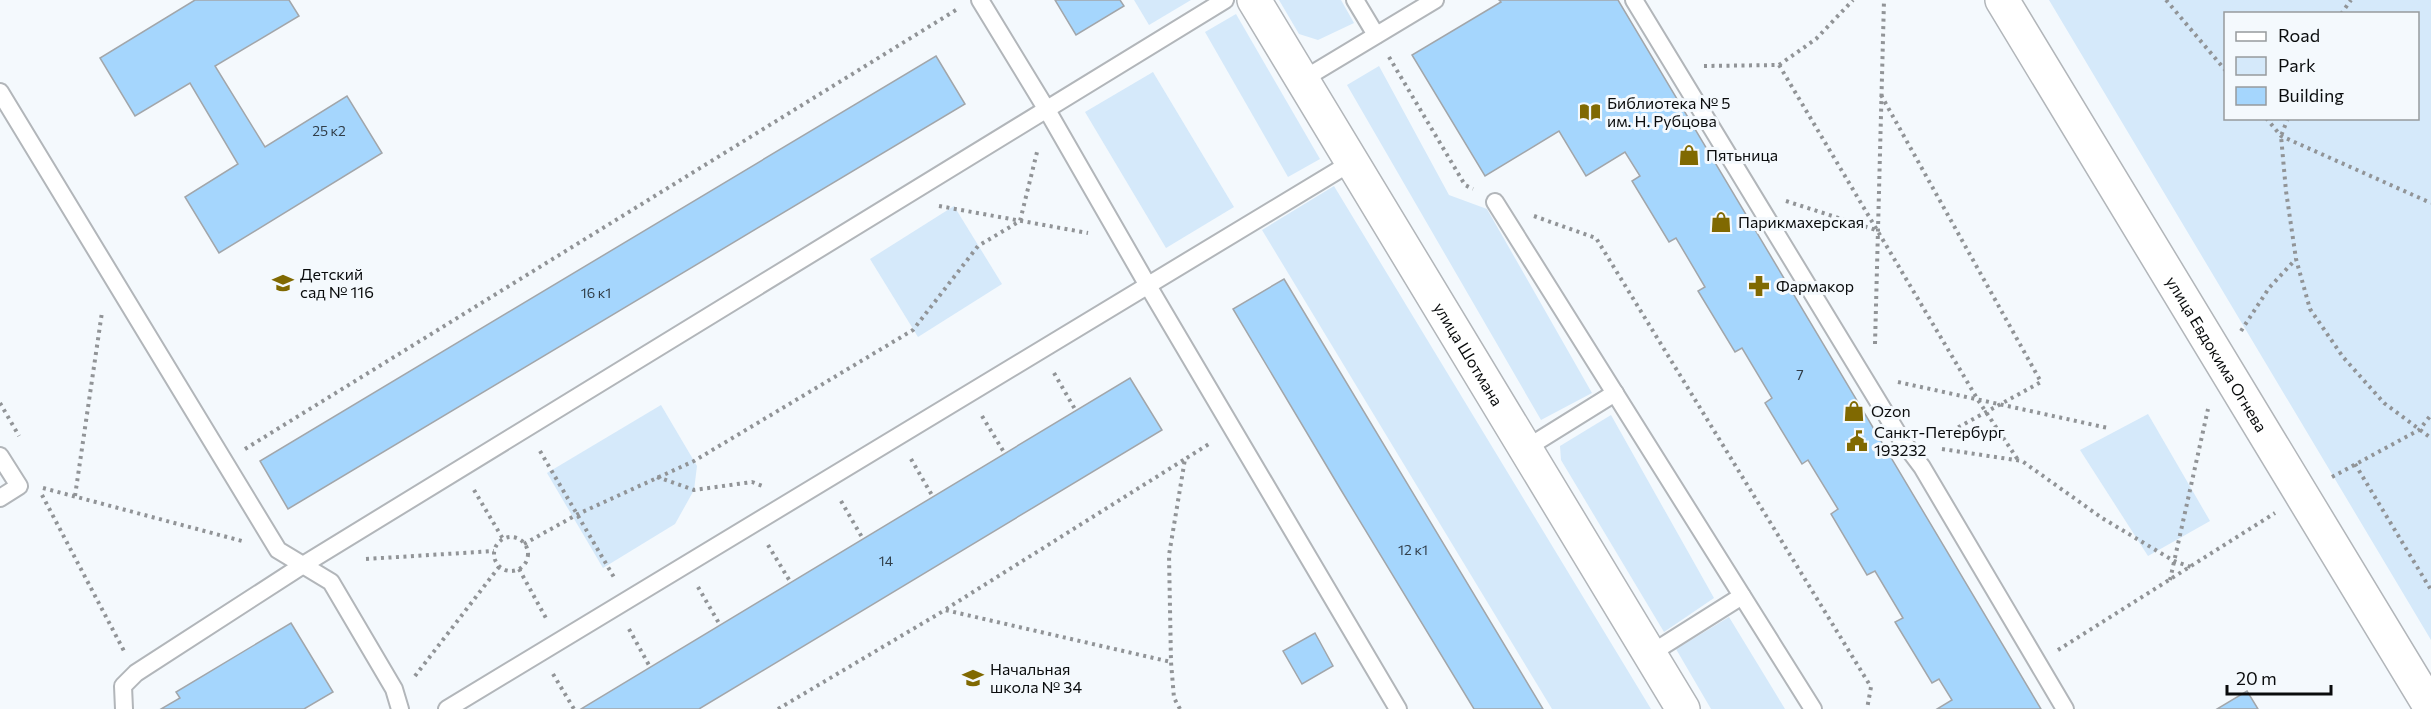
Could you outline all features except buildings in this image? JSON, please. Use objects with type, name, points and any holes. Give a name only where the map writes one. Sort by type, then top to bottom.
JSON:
[{"type":"street","name":"улица Шотмана","points":[[1254,0],[1683,709]]},
{"type":"street","name":"улица Евдокима Огнева","points":[[2002,0],[2431,708]]},
{"type":"lane","points":[[980,0],[1047,110],[1398,709]]},
{"type":"lane","points":[[124,709],[123,686],[136,673],[303,565],[1225,0]]},
{"type":"lane","points":[[1355,0],[1376,36]]},
{"type":"lane","points":[[1302,80],[1435,0]]},
{"type":"lane","points":[[1634,0],[1749,189],[1873,385],[1901,439],[1922,467],[2065,709]]},
{"type":"lane","points":[[0,92],[278,550],[331,582],[394,689],[400,709]]},
{"type":"lane","points":[[447,709],[1352,162]]},
{"type":"lane","points":[[1495,202],[1813,709]]},
{"type":"lane","points":[[1526,449],[1615,393]]},
{"type":"lane","points":[[0,456],[19,486],[0,498]]},
{"type":"lane","points":[[1650,654],[1742,596]]},
{"type":"path","points":[[1675,67],[1779,65],[1816,39],[1853,0]]},
{"type":"path","points":[[1884,0],[1880,232],[1873,385],[1978,400],[2108,428]]},
{"type":"path","points":[[2166,0],[2224,69]]},
{"type":"path","points":[[243,450],[961,7]]},
{"type":"path","points":[[1376,36],[1465,185],[1495,202],[1596,238],[1871,687],[1866,709]]},
{"type":"path","points":[[1779,65],[1978,400],[2018,460],[2102,518],[2174,561],[2191,567]]},
{"type":"path","points":[[1881,95],[2041,382],[1924,447]]},
{"type":"path","points":[[2268,120],[2281,136],[2431,202]]},
{"type":"path","points":[[2287,120],[2281,136],[2296,259],[2310,309],[2343,357],[2384,404],[2431,438]]},
{"type":"path","points":[[524,544],[578,514],[694,461],[913,330],[978,246],[1020,221],[1035,158]]},
{"type":"path","points":[[1749,189],[1880,232]]},
{"type":"path","points":[[901,199],[1121,239]]},
{"type":"path","points":[[75,496],[108,269]]},
{"type":"path","points":[[1040,349],[1076,411]]},
{"type":"path","points":[[969,392],[1005,454]]},
{"type":"path","points":[[2037,663],[2254,528],[2301,494],[2419,430],[2431,415]]},
{"type":"path","points":[[897,436],[933,497]]},
{"type":"path","points":[[1901,439],[1924,447],[2018,460]]},
{"type":"path","points":[[778,709],[945,610],[1206,446]]},
{"type":"path","points":[[540,451],[615,581]]},
{"type":"path","points":[[1180,709],[1174,698],[1171,662],[1169,555],[1185,459]]},
{"type":"path","points":[[2355,464],[2431,590]]},
{"type":"path","points":[[657,477],[694,490],[752,482]]},
{"type":"path","points":[[827,478],[863,539]]},
{"type":"path","points":[[136,673],[37,487],[278,550]]},
{"type":"path","points":[[474,490],[503,539]]},
{"type":"path","points":[[754,522],[791,583]]},
{"type":"path","points":[[375,558],[494,551],[503,539],[511,537],[524,544],[527,558],[519,569],[512,571],[499,567]]},
{"type":"path","points":[[494,551],[499,567]]},
{"type":"path","points":[[685,565],[720,625]]},
{"type":"path","points":[[415,676],[499,567]]},
{"type":"path","points":[[519,569],[547,620]]},
{"type":"path","points":[[616,607],[650,668]]},
{"type":"path","points":[[945,610],[1171,662]]},
{"type":"path","points":[[541,652],[574,709]]},
{"type":"green space","points":[[1134,0],[1191,0],[1149,25]]},
{"type":"green space","points":[[1279,0],[1341,0],[1354,23],[1318,40],[1299,34]]},
{"type":"green space","points":[[2049,0],[2431,0],[2431,640]]},
{"type":"green space","points":[[1236,14],[1320,159],[1288,177],[1205,32]]},
{"type":"green space","points":[[1379,66],[1449,195],[1487,209],[1592,393],[1541,420],[1347,85]]},
{"type":"green space","points":[[1153,72],[1234,207],[1166,248],[1085,112]]},
{"type":"green space","points":[[1334,186],[1651,709],[1552,709],[1262,230]]},
{"type":"green space","points":[[954,206],[1002,284],[918,337],[870,259]]},
{"type":"green space","points":[[661,405],[697,466],[694,490],[675,524],[603,568],[547,473]]},
{"type":"green space","points":[[2148,414],[2210,521],[2148,556],[2080,450]]},
{"type":"green space","points":[[1611,415],[1714,598],[1664,632],[1561,460],[1560,446]]},
{"type":"green space","points":[[1729,617],[1785,709],[1711,709],[1676,649]]},
{"type":"place","name":"Библиотека № 5 им. Н. Рубцова","points":[[1590,112]]},
{"type":"place","name":"Пятьница","points":[[1689,155]]},
{"type":"place","name":"Парикмахерская","points":[[1721,222]]},
{"type":"place","name":"Детский сад № 116","points":[[283,283]]},
{"type":"place","name":"Фармакор","points":[[1759,286]]},
{"type":"place","name":"Ozon","points":[[1854,411]]},
{"type":"place","name":"Санкт-Петербург 193232","points":[[1857,441]]},
{"type":"place","name":"Начальная школа № 34","points":[[973,678]]}]
